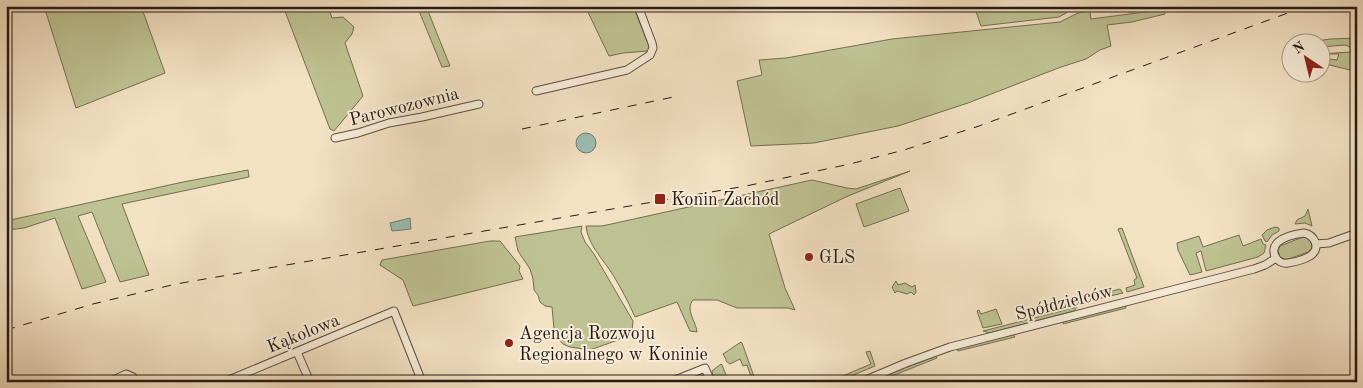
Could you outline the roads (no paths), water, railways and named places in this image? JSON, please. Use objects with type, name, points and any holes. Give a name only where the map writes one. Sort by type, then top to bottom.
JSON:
[{"type":"street","points":[[536,90],[627,70],[650,55],[653,48],[652,43],[638,6]]},
{"type":"street","name":"Parowozownia","points":[[335,138],[389,123],[479,104]]},
{"type":"street","points":[[1316,244],[1329,243],[1357,233]]},
{"type":"street","points":[[1301,234],[1312,236],[1316,244],[1314,251],[1309,256],[1286,264],[1281,263],[1276,258],[1275,246],[1284,240],[1301,234]]},
{"type":"street","name":"Spółdzielców","points":[[861,382],[906,363],[955,346],[1254,269],[1276,258]]},
{"type":"street","name":"Kąkolowa","points":[[224,382],[236,379],[394,311],[422,382]]},
{"type":"street","points":[[297,352],[310,382]]},
{"type":"street","points":[[670,382],[705,368],[711,382]]},
{"type":"street","points":[[109,382],[126,374],[133,377],[135,382]]},
{"type":"water","points":[[586,133],[593,136],[596,143],[593,150],[586,153],[579,150],[576,143],[579,136]]},
{"type":"water","points":[[410,218],[411,229],[392,231],[390,223]]},
{"type":"railway","points":[[6,330],[93,304],[176,284],[746,186],[850,164],[904,150],[979,126],[1307,6]]},
{"type":"railway","points":[[522,129],[678,96]]},
{"type":"place","name":"Konin Zachód","points":[[660,199]]},
{"type":"place","name":"GLS","points":[[809,257]]},
{"type":"place","name":"Agencja Rozwoju Regionalnego w Koninie","points":[[509,343]]}]
